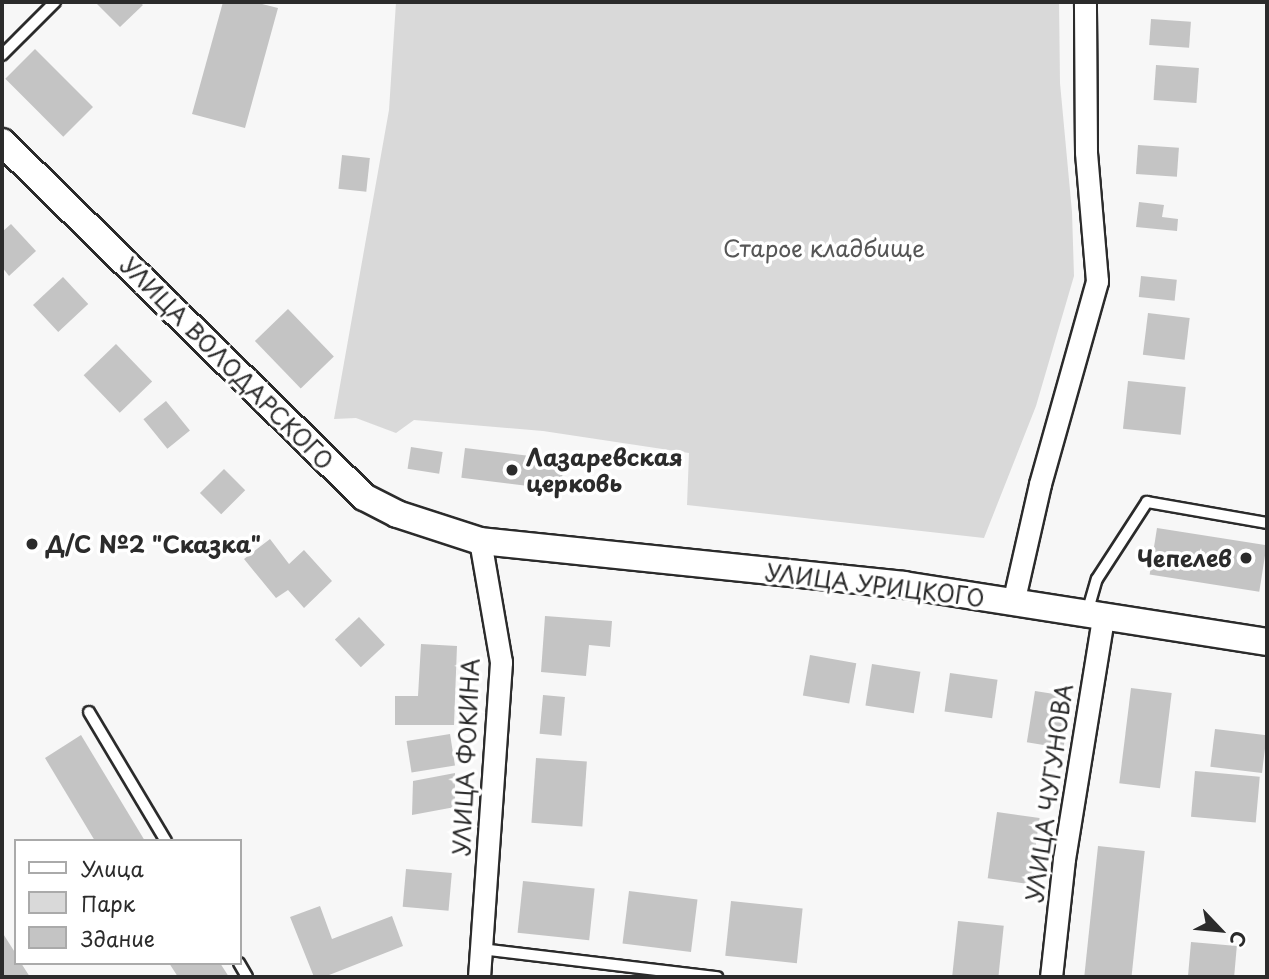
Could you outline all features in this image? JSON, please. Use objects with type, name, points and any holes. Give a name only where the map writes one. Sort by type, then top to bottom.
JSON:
[{"type":"street","points":[[1013,603],[1040,484],[1097,281],[1086,152],[1085,2]]},
{"type":"street","name":"УЛИЦА ВОЛОДАРСКОГО","points":[[2,142],[363,497],[397,514],[480,541]]},
{"type":"street","name":"УЛИЦА УРИЦКОГО","points":[[480,541],[904,585],[1267,642]]},
{"type":"street","name":"УЛИЦА ФОКИНА","points":[[479,977],[500,662],[480,541]]},
{"type":"street","name":"УЛИЦА ЧУГУНОВА","points":[[1051,977],[1095,615]]},
{"type":"lane","points":[[2,54],[55,2]]},
{"type":"lane","points":[[1095,615],[1097,579],[1147,502],[1267,523]]},
{"type":"lane","points":[[89,712],[165,839]]},
{"type":"lane","points":[[481,949],[717,977]]},
{"type":"green space","name":"Старое кладбище","points":[[396,2],[1059,2],[1060,83],[1072,212],[1074,276],[1036,406],[984,538],[687,505],[689,453],[543,431],[414,420],[396,433],[356,418],[334,419],[389,110]]},
{"type":"building","points":[[95,2],[139,2],[143,5],[120,27]]},
{"type":"building","points":[[223,2],[254,2],[278,8],[245,128],[192,114]]},
{"type":"building","points":[[1151,19],[1191,22],[1189,48],[1149,45]]},
{"type":"building","points":[[35,49],[93,107],[63,137],[5,79]]},
{"type":"building","points":[[1156,65],[1199,68],[1196,103],[1154,100]]},
{"type":"building","points":[[1138,145],[1179,148],[1177,177],[1136,174]]},
{"type":"building","points":[[342,155],[370,158],[366,192],[338,189]]},
{"type":"building","points":[[1139,202],[1164,205],[1162,217],[1178,219],[1177,231],[1136,227]]},
{"type":"building","points":[[11,224],[36,251],[9,276],[2,267],[2,232]]},
{"type":"building","points":[[1141,276],[1177,280],[1175,301],[1139,297]]},
{"type":"building","points":[[63,277],[88,304],[58,332],[33,305]]},
{"type":"building","points":[[288,309],[334,356],[301,388],[255,341]]},
{"type":"building","points":[[1148,313],[1190,318],[1185,360],[1143,355]]},
{"type":"building","points":[[116,344],[152,381],[120,413],[84,375]]},
{"type":"building","points":[[1128,381],[1186,387],[1181,435],[1123,429]]},
{"type":"building","points":[[166,401],[190,431],[167,449],[143,419]]},
{"type":"building","points":[[411,447],[443,452],[439,474],[408,469]]},
{"type":"building","name":"Лазаревская церковь","points":[[465,448],[564,460],[561,490],[461,478]]},
{"type":"building","points":[[224,469],[245,490],[221,514],[200,493]]},
{"type":"building","points":[[1157,528],[1267,545],[1259,592],[1150,574]]},
{"type":"building","points":[[270,539],[289,564],[304,550],[332,581],[304,608],[288,590],[276,598],[244,559]]},
{"type":"building","points":[[545,616],[612,621],[610,647],[589,645],[586,676],[541,672]]},
{"type":"building","points":[[359,617],[385,645],[361,667],[335,640]]},
{"type":"building","points":[[421,644],[457,646],[454,725],[395,725],[395,696],[418,696]]},
{"type":"building","points":[[810,655],[856,663],[849,704],[803,695]]},
{"type":"building","points":[[872,664],[920,672],[914,713],[865,705]]},
{"type":"building","points":[[950,673],[998,680],[992,718],[945,712]]},
{"type":"building","points":[[1131,688],[1172,693],[1160,788],[1119,783]]},
{"type":"building","points":[[1035,691],[1072,697],[1063,748],[1027,742]]},
{"type":"building","points":[[543,695],[565,697],[562,736],[540,734]]},
{"type":"building","points":[[1215,729],[1267,735],[1262,773],[1210,767]]},
{"type":"building","points":[[450,734],[455,766],[412,772],[407,741]]},
{"type":"building","points":[[81,735],[144,839],[94,839],[45,758]]},
{"type":"building","points":[[536,758],[587,762],[582,826],[531,823]]},
{"type":"building","points":[[1195,771],[1260,777],[1256,822],[1191,817]]},
{"type":"building","points":[[455,773],[455,807],[412,815],[413,781]]},
{"type":"building","points":[[997,812],[1040,818],[1030,884],[988,878]]},
{"type":"building","points":[[1098,846],[1145,851],[1131,977],[1084,977]]},
{"type":"building","points":[[406,869],[452,873],[449,911],[403,907]]},
{"type":"building","points":[[523,881],[595,889],[589,940],[518,933]]},
{"type":"building","points":[[629,891],[697,899],[691,952],[623,944]]},
{"type":"building","points":[[731,901],[803,909],[797,963],[725,956]]},
{"type":"building","points":[[320,906],[332,939],[392,916],[403,946],[324,977],[314,977],[290,917]]},
{"type":"building","points":[[958,921],[1004,926],[998,977],[952,977]]},
{"type":"building","points":[[2,932],[14,951],[14,965],[22,965],[30,977],[2,977]]},
{"type":"building","points":[[1191,942],[1237,946],[1234,977],[1188,977]]},
{"type":"building","points":[[170,965],[221,965],[229,977],[178,977]]},
{"type":"place","name":"Лазаревская церковь","points":[[512,470]]},
{"type":"place","name":"Д/С №2 \"Сказка\"","points":[[32,544]]},
{"type":"place","name":"Чепелев","points":[[1246,558]]}]
